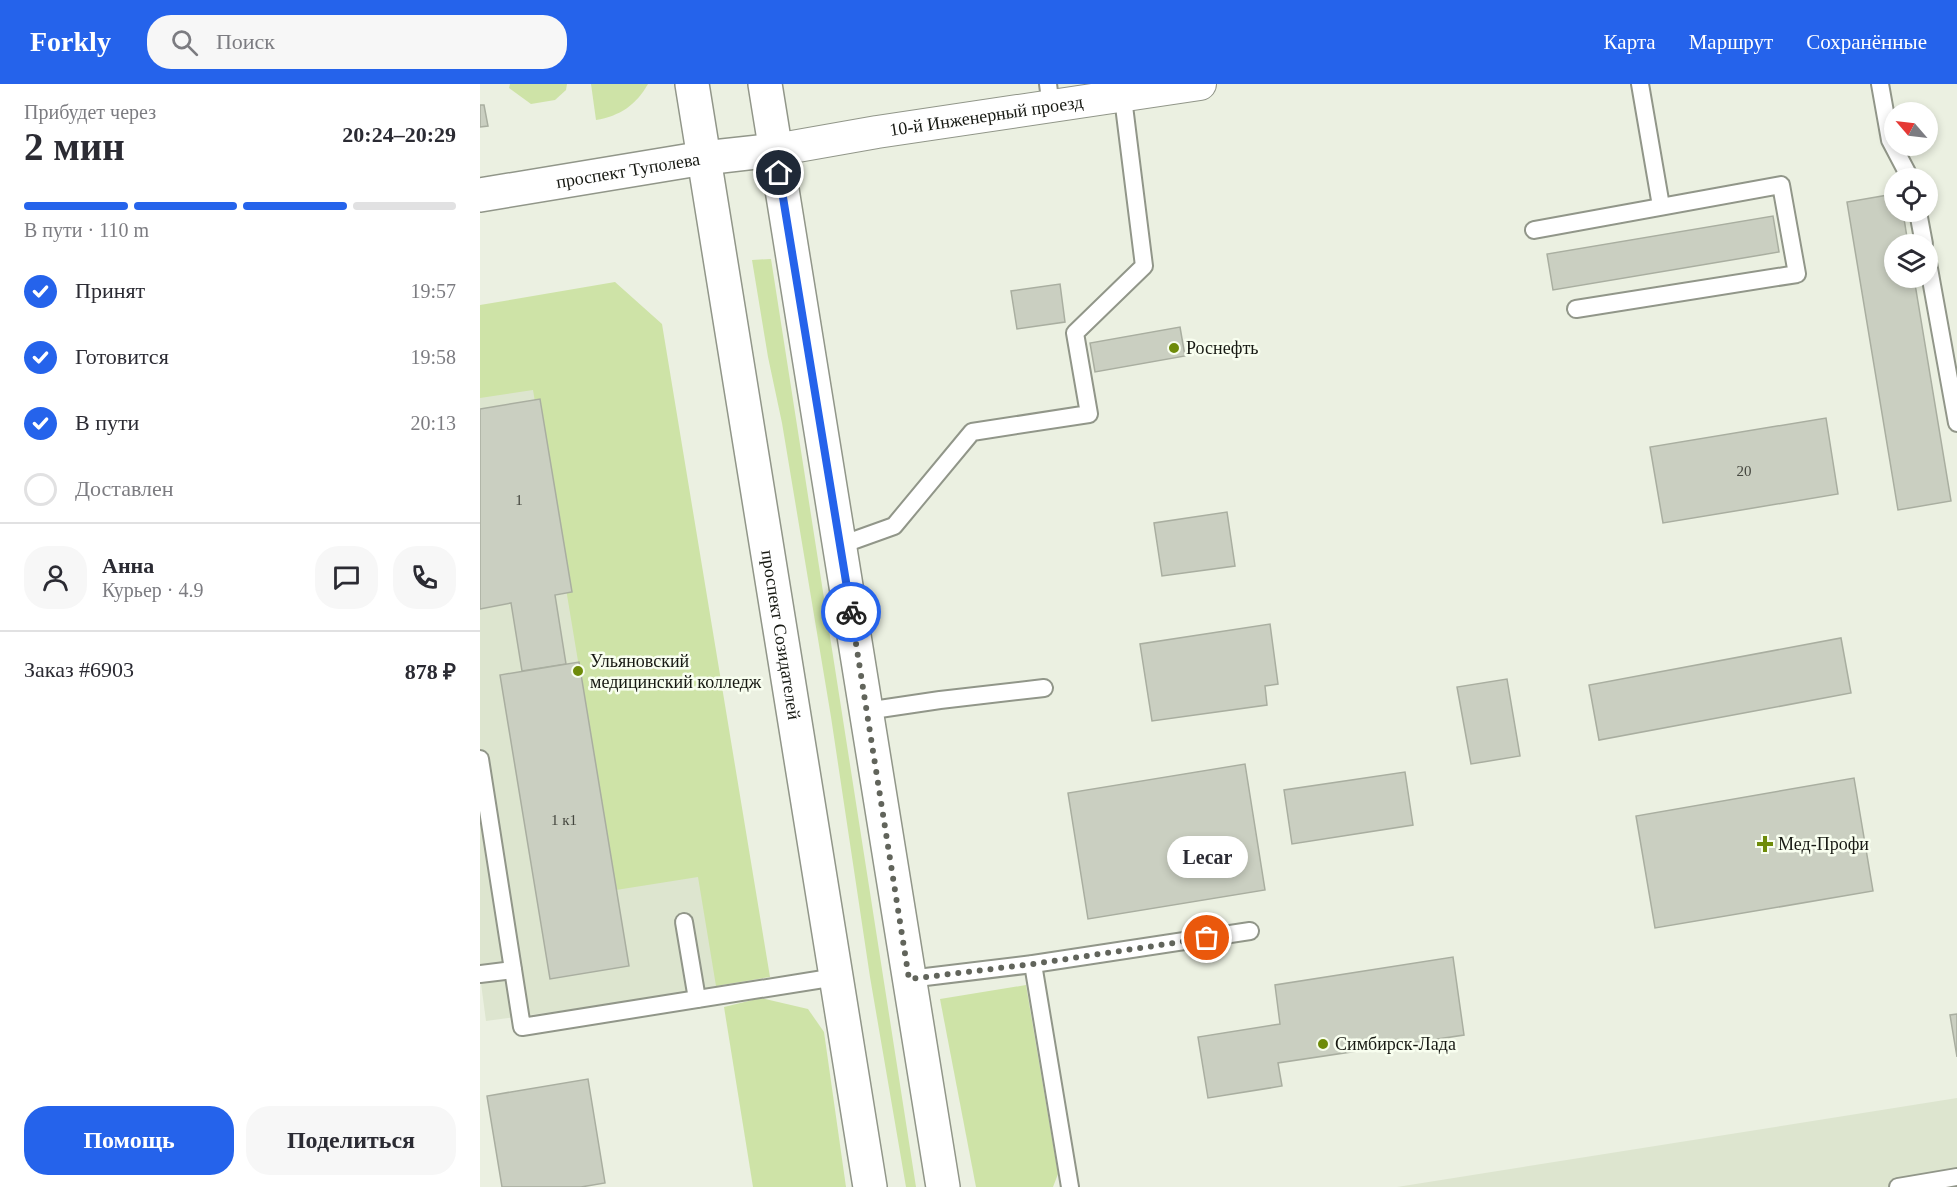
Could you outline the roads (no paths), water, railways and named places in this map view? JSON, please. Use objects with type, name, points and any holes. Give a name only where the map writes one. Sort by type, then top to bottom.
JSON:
[{"type":"main road","name":"проспект Созидателей","points":[[692,84],[870,1187]]},
{"type":"main road","points":[[765,84],[943,1187]]},
{"type":"main road","name":"проспект Туполева","points":[[480,195],[704,158],[775,150]]},
{"type":"street","name":"10-й Инженерный проезд","points":[[775,150],[877,132],[1050,96],[1200,84]]},
{"type":"lane","points":[[1640,84],[1661,206]]},
{"type":"lane","points":[[1880,84],[1890,140],[1905,168]]},
{"type":"lane","points":[[841,545],[894,526],[972,432],[1089,414],[1075,333],[1144,266],[1123,90]]},
{"type":"lane","points":[[1534,230],[1781,185],[1797,274],[1576,309]]},
{"type":"lane","points":[[1933,288],[1957,423]]},
{"type":"lane","points":[[866,711],[1044,688]]},
{"type":"lane","points":[[480,759],[522,1027],[836,977]]},
{"type":"lane","points":[[684,922],[697,999]]},
{"type":"lane","points":[[909,979],[1033,964],[1250,931]]},
{"type":"lane","points":[[1033,964],[1070,1187]]},
{"type":"lane","points":[[480,974],[513,970]]},
{"type":"lane","points":[[1898,1187],[1957,1177]]},
{"type":"place","name":"Роснефть","points":[[1174,348]]},
{"type":"place","name":"Ульяновский медицинский колледж","points":[[578,671]]},
{"type":"place","name":"Мед-Профи","points":[[1765,844]]},
{"type":"place","name":"Lecar","points":[[1207,938]]},
{"type":"place","name":"Симбирск-Лада","points":[[1323,1044]]}]
